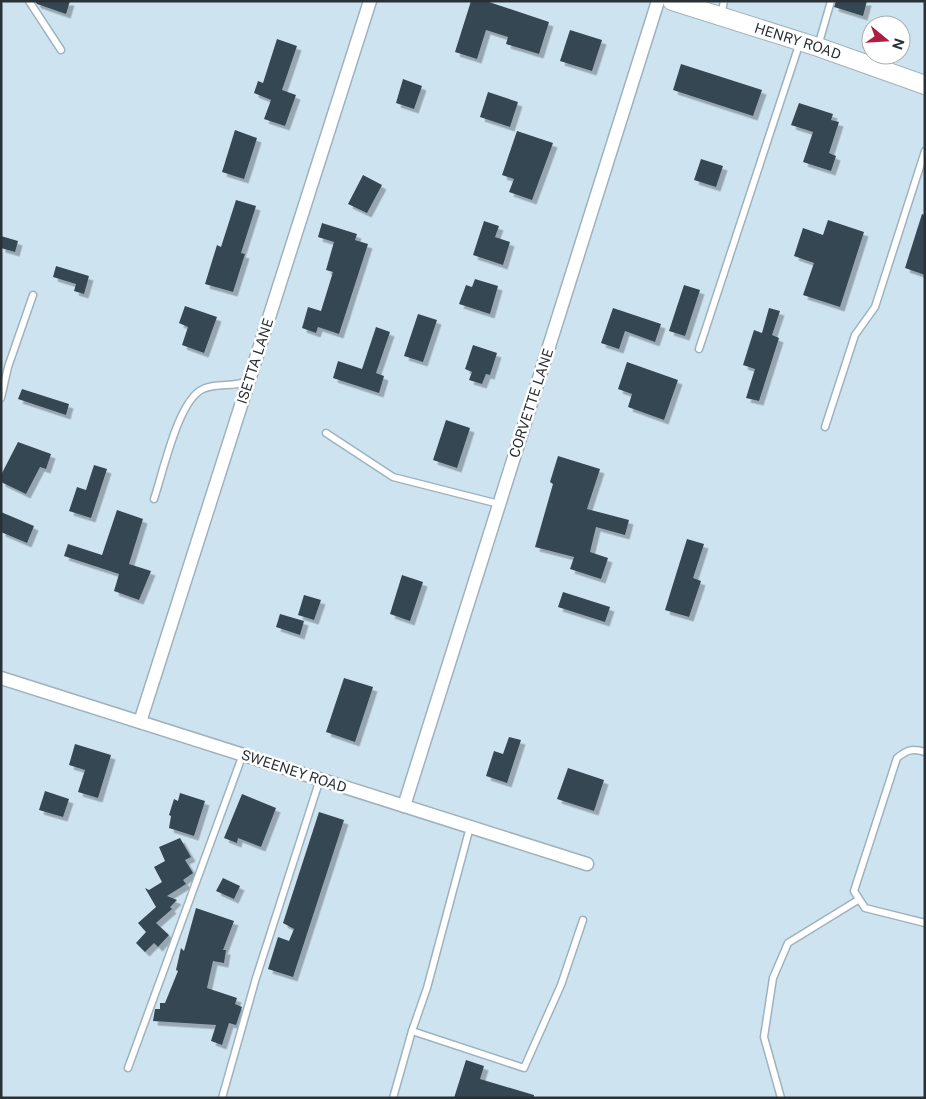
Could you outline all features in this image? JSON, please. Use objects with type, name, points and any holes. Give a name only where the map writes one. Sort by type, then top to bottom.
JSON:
[{"type":"street","name":"ISETTA LANE","points":[[140,722],[370,1]]},
{"type":"street","name":"CORVETTE LANE","points":[[404,806],[658,1]]},
{"type":"street","name":"HENRY ROAD","points":[[672,1],[722,9],[800,41],[925,85]]},
{"type":"street","name":"SWEENEY ROAD","points":[[1,678],[587,864]]},
{"type":"lane","points":[[29,1],[61,50]]},
{"type":"lane","points":[[818,47],[831,1]]},
{"type":"lane","points":[[699,349],[800,41]]},
{"type":"lane","points":[[825,427],[855,335],[875,307],[925,151]]},
{"type":"lane","points":[[1,398],[8,367],[33,295]]},
{"type":"lane","points":[[154,499],[179,422],[192,397],[197,392],[214,385],[241,384],[249,381]]},
{"type":"lane","points":[[326,433],[394,477],[499,504]]},
{"type":"lane","points":[[925,752],[914,749],[906,751],[897,758],[854,891],[858,900],[865,908],[925,923]]},
{"type":"lane","points":[[128,1068],[243,754]]},
{"type":"lane","points":[[222,1098],[256,978],[320,779]]},
{"type":"lane","points":[[393,1098],[412,1031],[427,988],[470,826]]},
{"type":"lane","points":[[781,1098],[764,1037],[773,978],[788,943],[858,900]]},
{"type":"lane","points":[[412,1031],[524,1068],[562,985],[584,920]]},
{"type":"building","points":[[35,1],[70,1],[66,14],[37,4]]},
{"type":"building","points":[[471,1],[486,1],[549,22],[539,54],[506,44],[508,37],[486,30],[477,59],[455,52]]},
{"type":"building","points":[[836,1],[867,1],[863,15],[834,7]]},
{"type":"building","points":[[570,30],[602,40],[592,71],[560,61]]},
{"type":"building","points":[[277,39],[297,46],[282,90],[296,95],[285,126],[264,119],[271,100],[254,93],[258,81],[263,83]]},
{"type":"building","points":[[681,64],[762,90],[753,116],[673,90]]},
{"type":"building","points":[[403,79],[422,86],[414,109],[396,103]]},
{"type":"building","points":[[488,92],[518,102],[510,127],[480,117]]},
{"type":"building","points":[[799,103],[833,114],[831,120],[839,122],[829,153],[836,156],[831,171],[803,162],[813,132],[791,125]]},
{"type":"building","points":[[235,130],[257,138],[244,179],[222,172]]},
{"type":"building","points":[[517,131],[553,143],[532,200],[509,192],[514,179],[502,175]]},
{"type":"building","points":[[701,159],[723,166],[716,187],[694,180]]},
{"type":"building","points":[[363,175],[382,185],[367,213],[348,204]]},
{"type":"building","points":[[236,200],[256,206],[241,253],[245,254],[233,292],[205,284],[217,245],[221,247]]},
{"type":"building","points":[[922,214],[925,215],[925,275],[905,268]]},
{"type":"building","points":[[828,220],[864,232],[840,307],[803,295],[814,263],[794,256],[803,228],[823,235]]},
{"type":"building","points":[[484,221],[499,226],[495,237],[510,242],[503,265],[473,255]]},
{"type":"building","points":[[322,223],[357,234],[355,240],[368,244],[339,334],[318,327],[316,333],[302,328],[308,307],[321,311],[333,272],[326,270],[334,242],[318,237]]},
{"type":"building","points":[[1,236],[18,241],[15,252],[1,248]]},
{"type":"building","points":[[56,266],[89,276],[84,294],[74,291],[76,284],[53,277]]},
{"type":"building","points":[[475,279],[498,286],[490,314],[459,304],[466,285],[472,287]]},
{"type":"building","points":[[684,285],[700,290],[685,336],[669,331]]},
{"type":"building","points":[[185,306],[217,317],[204,353],[182,345],[188,327],[179,323]]},
{"type":"building","points":[[613,308],[661,324],[655,342],[625,331],[619,349],[601,343]]},
{"type":"building","points":[[769,308],[780,311],[772,335],[779,338],[759,401],[746,398],[755,369],[743,365],[754,330],[762,333]]},
{"type":"building","points":[[418,314],[437,320],[423,362],[404,356]]},
{"type":"building","points":[[376,327],[390,332],[376,373],[384,376],[379,393],[333,378],[338,361],[362,369]]},
{"type":"building","points":[[473,345],[497,353],[490,375],[486,374],[482,384],[469,380],[472,372],[465,369]]},
{"type":"building","points":[[627,362],[678,380],[664,420],[628,407],[632,394],[618,389]]},
{"type":"building","points":[[22,389],[69,404],[66,415],[18,399]]},
{"type":"building","points":[[446,420],[470,428],[457,468],[433,460]]},
{"type":"building","points":[[18,442],[51,454],[46,469],[40,467],[26,494],[1,482],[1,475]]},
{"type":"building","points":[[558,456],[600,469],[587,509],[629,520],[625,535],[596,527],[590,552],[608,558],[601,579],[570,569],[574,557],[535,547],[553,484],[550,482]]},
{"type":"building","points":[[94,465],[107,469],[91,518],[69,511],[77,487],[86,490]]},
{"type":"building","points":[[117,510],[143,519],[129,564],[151,571],[139,600],[114,591],[119,574],[64,556],[68,544],[102,555]]},
{"type":"building","points":[[1,512],[34,526],[27,543],[1,532]]},
{"type":"building","points":[[687,539],[704,544],[693,578],[701,581],[689,617],[665,610]]},
{"type":"building","points":[[402,575],[423,582],[410,621],[390,614]]},
{"type":"building","points":[[563,592],[610,607],[605,622],[558,607]]},
{"type":"building","points":[[304,595],[321,600],[314,620],[298,615]]},
{"type":"building","points":[[280,614],[304,621],[300,635],[276,627]]},
{"type":"building","points":[[344,678],[373,687],[355,742],[326,732]]},
{"type":"building","points":[[509,737],[521,740],[507,783],[486,776],[494,751],[503,754]]},
{"type":"building","points":[[75,744],[111,755],[98,798],[78,792],[85,770],[69,765]]},
{"type":"building","points":[[568,768],[604,780],[594,811],[557,799]]},
{"type":"building","points":[[45,791],[69,799],[63,817],[39,810]]},
{"type":"building","points":[[180,793],[205,801],[194,836],[169,828],[171,816],[169,815],[174,799],[178,801]]},
{"type":"building","points":[[242,794],[276,808],[261,847],[238,838],[237,843],[224,838]]},
{"type":"building","points":[[319,812],[344,820],[293,977],[268,969],[278,937],[289,941],[294,929],[283,923]]},
{"type":"building","points":[[180,838],[191,857],[185,860],[193,873],[183,880],[186,884],[167,896],[177,900],[170,907],[172,909],[156,923],[169,935],[158,947],[154,943],[145,952],[136,943],[146,932],[138,923],[156,907],[145,888],[149,890],[162,882],[154,867],[165,861],[159,847]]},
{"type":"building","points":[[223,878],[240,886],[234,899],[216,891]]},
{"type":"building","points":[[196,908],[234,921],[223,950],[226,950],[224,963],[213,961],[207,988],[237,998],[235,1004],[242,1007],[236,1025],[229,1023],[222,1045],[211,1041],[216,1025],[153,1021],[155,1009],[160,1009],[160,1003],[165,1003],[178,971],[176,970],[181,948],[184,951]]},
{"type":"building","points":[[466,1060],[484,1066],[480,1079],[534,1095],[534,1098],[454,1098]]}]
